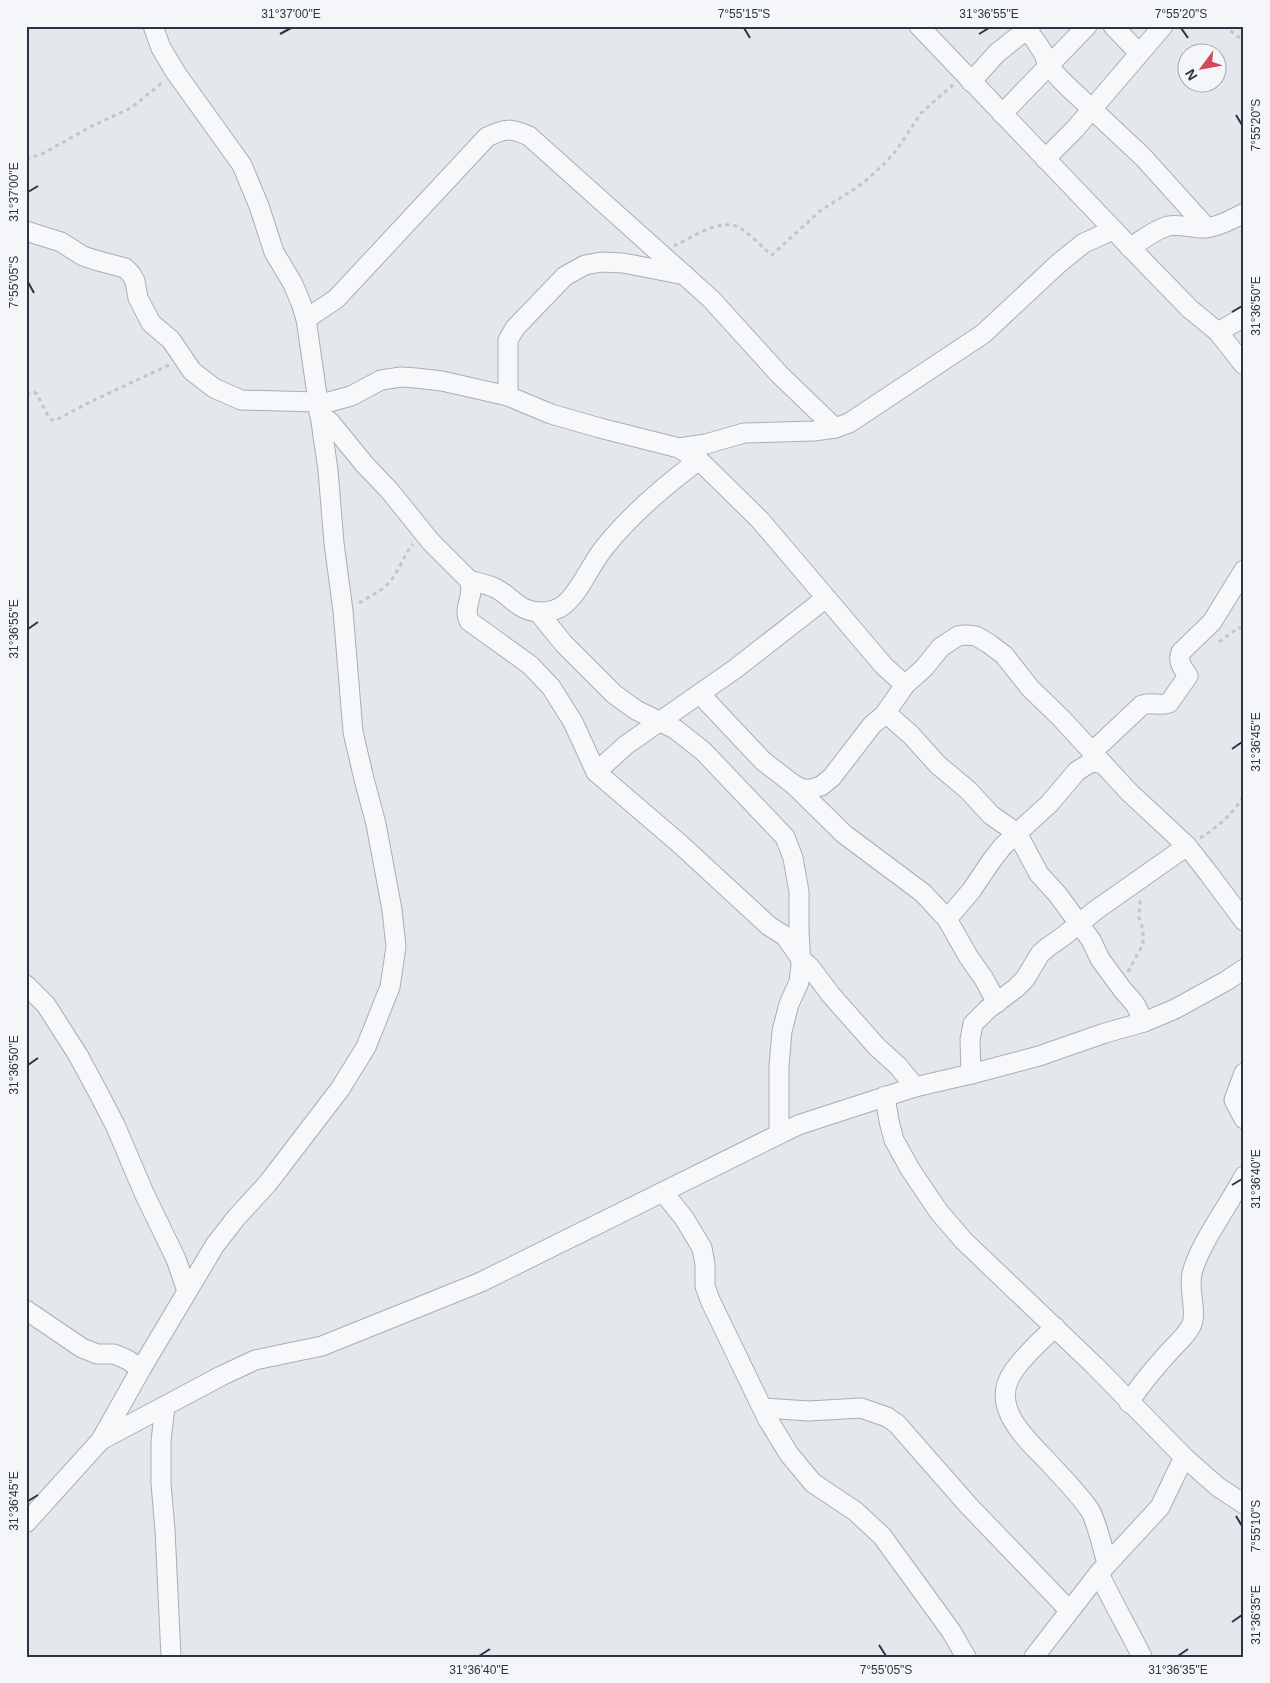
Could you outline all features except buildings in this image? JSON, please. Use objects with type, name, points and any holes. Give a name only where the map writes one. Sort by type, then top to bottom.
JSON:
[{"type":"street","points":[[29,1515],[101,1440],[215,1245],[236,1218],[268,1183],[340,1089],[366,1047],[390,987],[396,947],[392,910],[376,824],[353,732],[343,611],[334,543],[328,470],[302,303],[274,252],[259,206],[242,165],[176,72],[161,48],[152,26]]},
{"type":"street","points":[[919,26],[1130,248],[1190,309],[1218,332],[1244,365]]},
{"type":"street","points":[[1002,114],[1087,26]]},
{"type":"street","points":[[1113,26],[1140,53]]},
{"type":"street","points":[[1045,158],[1092,110],[1106,91],[1163,26]]},
{"type":"street","points":[[968,78],[1028,28],[1048,66],[1142,157],[1206,228]]},
{"type":"street","points":[[306,319],[336,299],[487,137],[502,130],[515,130],[529,136],[711,299],[779,374],[835,428]]},
{"type":"street","points":[[1130,248],[1169,226],[1206,228],[1244,213]]},
{"type":"street","points":[[679,448],[706,444],[744,433],[814,431],[835,428],[849,423],[984,334],[1052,269],[1084,242],[1113,230]]},
{"type":"street","points":[[26,231],[61,242],[83,256],[125,268],[135,281],[138,298],[151,323],[171,340],[192,371],[202,380],[220,391],[241,400],[318,407],[351,396],[381,380],[401,377],[442,381],[508,396],[551,414],[679,448],[698,460],[760,520],[884,666],[905,685]]},
{"type":"street","points":[[508,396],[508,340],[515,328],[565,276],[585,265],[601,262],[623,263],[685,275]]},
{"type":"street","points":[[1218,332],[1244,317]]},
{"type":"street","points":[[318,407],[436,547],[469,580],[472,586],[472,593],[466,609],[469,621],[530,665],[552,687],[569,714],[596,772],[770,926],[785,936],[831,996],[876,1047],[898,1066],[915,1087]]},
{"type":"street","points":[[469,580],[496,588],[517,605],[538,612],[552,611],[563,606],[571,598],[604,548],[628,521],[651,498],[698,460]]},
{"type":"street","points":[[947,920],[971,892],[992,860],[1017,833],[1049,804],[1082,767],[1094,762],[1098,758],[1142,705],[1146,703],[1169,703],[1188,676],[1180,664],[1181,652],[1212,622],[1244,570]]},
{"type":"street","points":[[596,772],[626,745],[700,694],[826,598]]},
{"type":"street","points":[[538,612],[564,644],[614,694],[636,710],[675,729],[703,751],[785,837],[793,858],[799,892],[801,959],[799,982],[789,1004],[782,1030],[778,1074],[779,1134]]},
{"type":"street","points":[[793,784],[802,789],[822,786],[842,766],[872,725],[886,713],[905,685],[924,668],[941,647],[958,636],[976,636],[1004,655],[1030,688],[1129,792],[1186,846],[1244,921]]},
{"type":"street","points":[[700,694],[763,761],[793,784],[844,834],[923,893],[947,920],[992,992],[996,1003]]},
{"type":"street","points":[[886,713],[991,814],[1017,833],[1039,874],[1091,940],[1100,959],[1135,1004],[1144,1022]]},
{"type":"street","points":[[971,1074],[970,1032],[973,1024],[1021,983],[1040,954],[1048,947],[1096,910],[1186,846]]},
{"type":"street","points":[[101,1440],[255,1360],[322,1346],[481,1282],[798,1125],[915,1087],[1039,1056],[1105,1033],[1144,1022],[1175,1009],[1244,969]]},
{"type":"street","points":[[26,986],[32,990],[51,1014],[99,1094],[176,1259],[187,1292]]},
{"type":"street","points":[[1244,1073],[1234,1100],[1244,1119]]},
{"type":"street","points":[[885,1096],[894,1140],[910,1169],[939,1212],[964,1242],[1055,1327],[1184,1456],[1218,1486],[1244,1504]]},
{"type":"street","points":[[1130,1403],[1137,1389],[1193,1324],[1194,1316],[1190,1286],[1198,1255],[1244,1176]]},
{"type":"street","points":[[663,1192],[684,1218],[702,1248],[706,1264],[705,1286],[710,1300],[763,1408],[789,1454],[812,1484],[855,1511],[882,1536],[951,1631],[966,1657]]},
{"type":"street","points":[[26,1310],[82,1348],[96,1354],[114,1354],[128,1360],[141,1369]]},
{"type":"street","points":[[1055,1327],[1012,1373],[1006,1386],[1006,1406],[1010,1418],[1018,1428],[1090,1510],[1112,1602],[1142,1657]]},
{"type":"street","points":[[127,1394],[132,1407],[139,1414],[147,1416]]},
{"type":"street","points":[[165,1406],[161,1441],[161,1483],[171,1657]]},
{"type":"street","points":[[763,1408],[809,1411],[861,1408],[874,1412],[897,1424],[986,1525],[1069,1610]]},
{"type":"street","points":[[1034,1657],[1103,1568],[1160,1507],[1184,1456]]},
{"type":"path","points":[[1224,26],[1244,40]]},
{"type":"path","points":[[26,159],[42,154],[92,126],[131,108],[156,86],[176,72]]},
{"type":"path","points":[[660,253],[704,230],[724,225],[736,226],[772,255],[820,211],[862,184],[896,151],[921,113],[968,78]]},
{"type":"path","points":[[26,394],[34,392],[37,394],[49,418],[56,420],[90,402],[183,359]]},
{"type":"path","points":[[343,611],[379,591],[388,583],[422,530]]},
{"type":"path","points":[[1214,645],[1238,628],[1244,627]]},
{"type":"path","points":[[1186,846],[1203,836],[1229,816],[1244,794]]},
{"type":"path","points":[[1116,981],[1128,972],[1143,944],[1143,929],[1139,918],[1140,891],[1143,876]]}]
